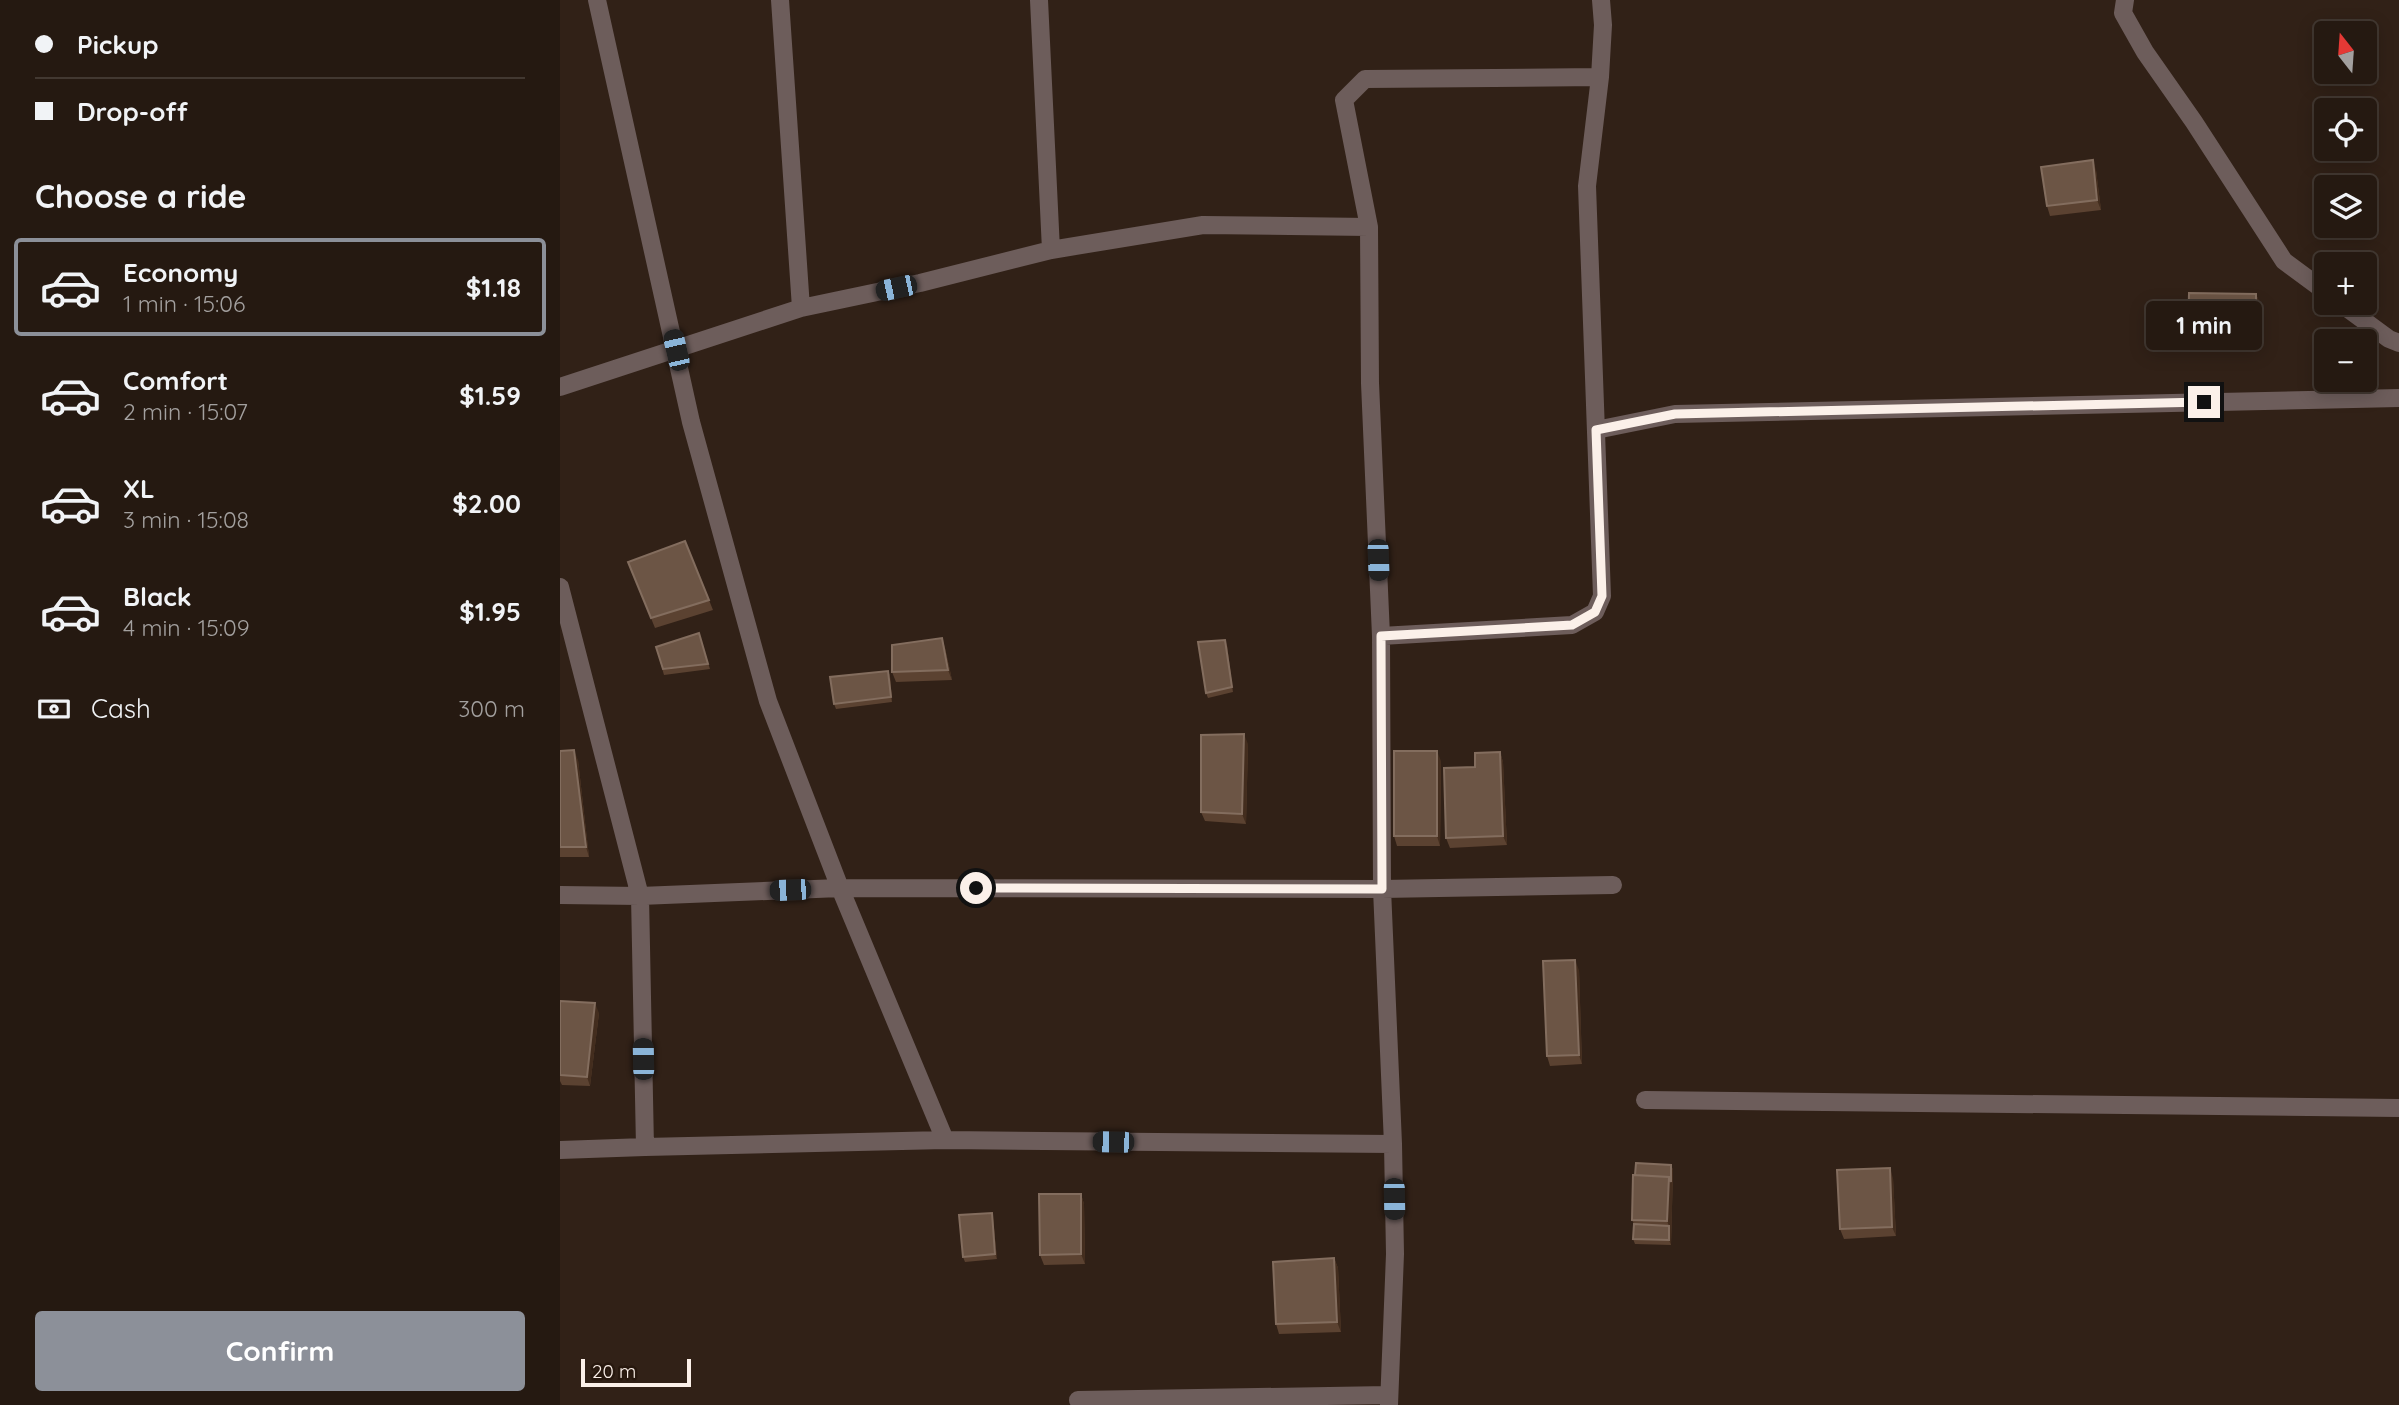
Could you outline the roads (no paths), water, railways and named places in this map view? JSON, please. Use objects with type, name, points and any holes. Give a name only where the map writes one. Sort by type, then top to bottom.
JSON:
[{"type":"street","points":[[597,0],[691,422],[768,701],[840,888],[945,1140]]},
{"type":"street","points":[[779,0],[801,308]]},
{"type":"street","points":[[1039,0],[1051,250]]},
{"type":"street","points":[[1381,636],[1572,625],[1595,612],[1602,596],[1587,186],[1600,78],[1603,25],[1601,0]]},
{"type":"street","points":[[2108,0],[2124,6],[2145,52],[2284,261],[2314,283]]},
{"type":"street","points":[[1078,1401],[1389,1400],[1395,1254],[1382,889],[1381,636],[1370,383],[1369,226],[1344,100],[1365,79],[1600,78]]},
{"type":"street","points":[[560,387],[801,308],[920,283],[1051,250],[1203,225],[1369,226]]},
{"type":"street","points":[[2356,315],[2389,339],[2399,343]]},
{"type":"street","points":[[1596,430],[1675,414],[2399,398]]},
{"type":"street","points":[[560,587],[640,896],[645,1147]]},
{"type":"street","points":[[560,895],[640,896],[840,888],[1382,889],[1613,886]]},
{"type":"street","points":[[1645,1100],[2399,1108]]},
{"type":"street","points":[[560,1150],[945,1140],[1393,1144]]}]
